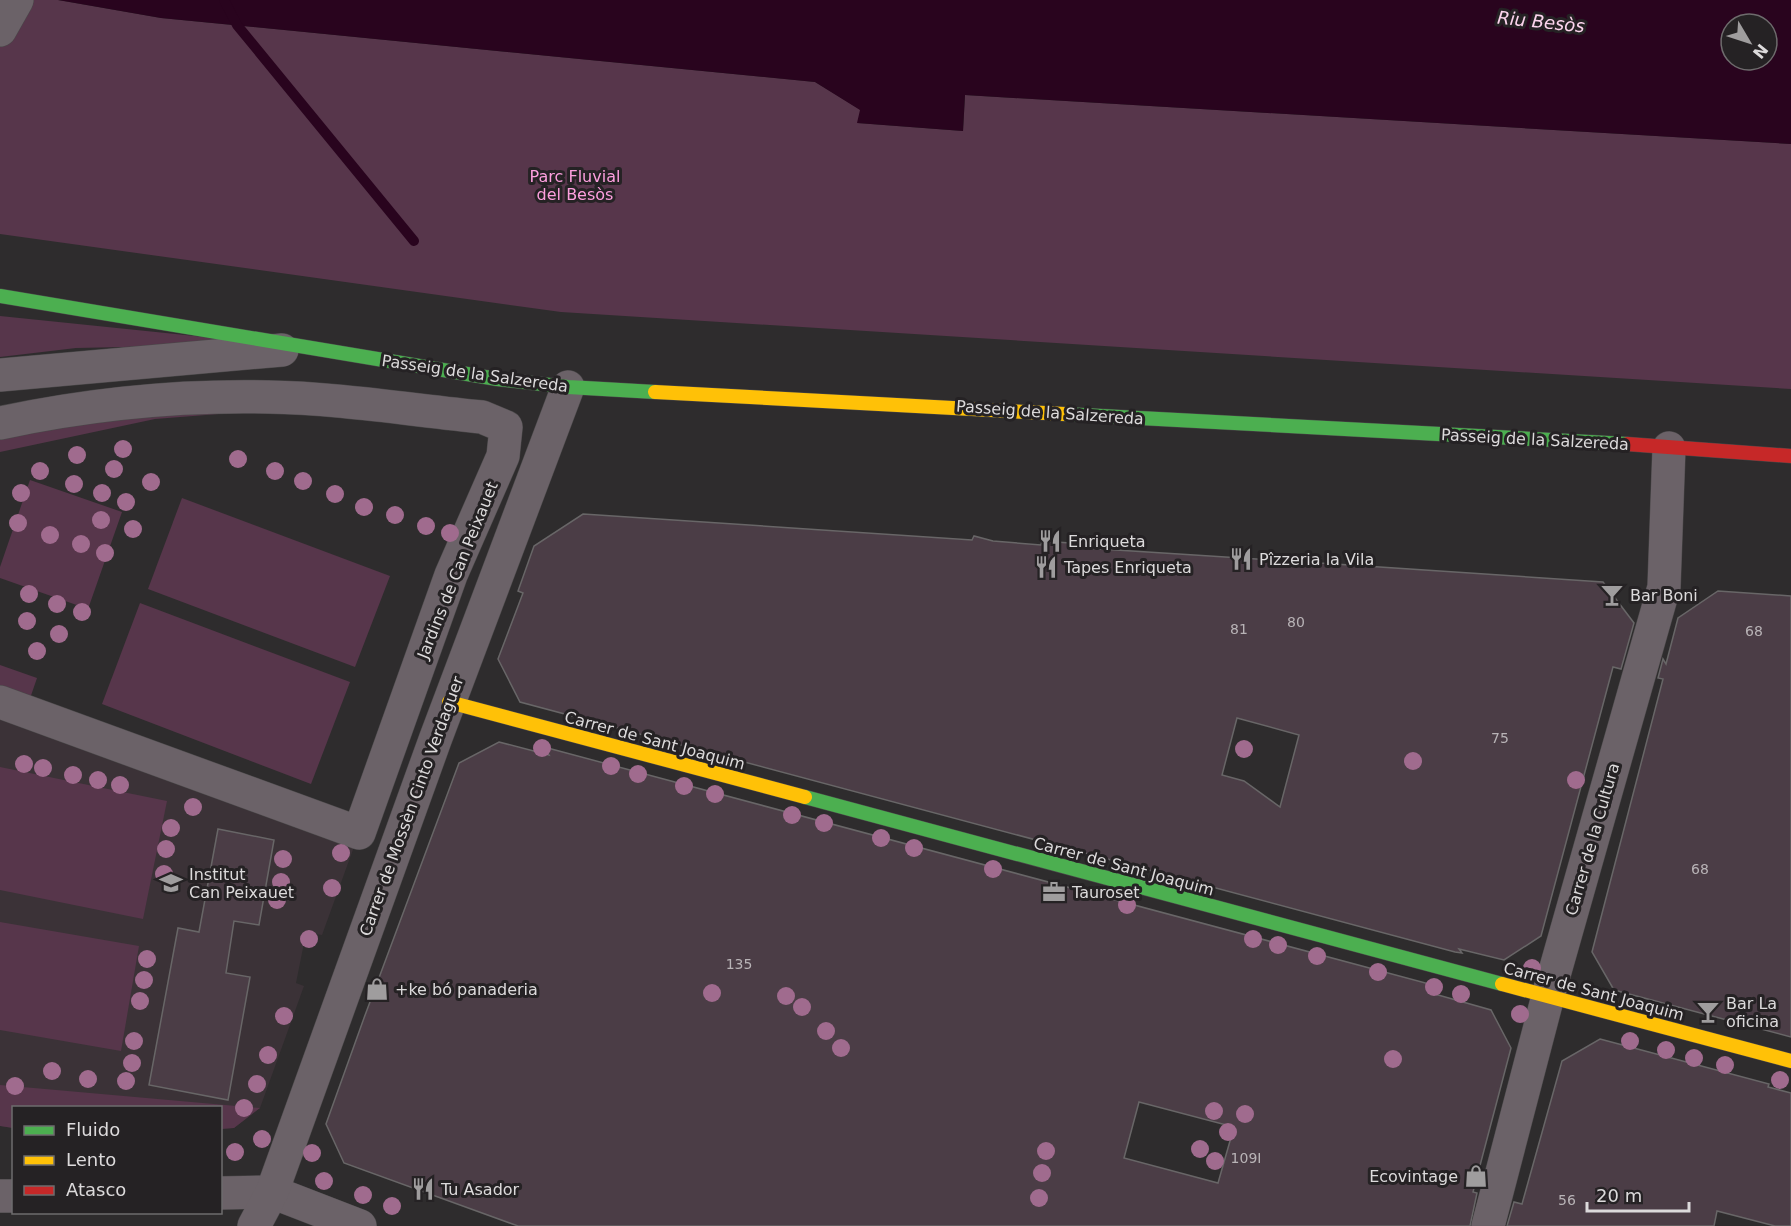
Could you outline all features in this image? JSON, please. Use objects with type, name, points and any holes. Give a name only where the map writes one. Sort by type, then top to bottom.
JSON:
[{"type":"street","points":[[0,30],[17,0]]},
{"type":"street","name":"Passeig de la Salzereda","points":[[0,296],[497,379],[568,387],[955,406],[1791,456]]},
{"type":"street","name":"Passeig de la Salzereda","points":[[0,375],[311,348]]},
{"type":"street","name":"Carrer de Mossèn Cinto Verdaguer","points":[[254,1226],[272,1192],[449,702],[568,387]]},
{"type":"street","name":"Jardins de Can Peixauet","points":[[0,423],[64,409],[154,398],[269,397],[482,417],[506,427],[503,456],[451,575],[359,833],[0,702]]},
{"type":"street","name":"Carrer de la Cultura","points":[[1488,1226],[1548,996],[1664,587],[1669,448]]},
{"type":"street","name":"Carrer de Sant Joaquim","points":[[449,702],[1791,1061]]},
{"type":"street","points":[[222,1193],[272,1192],[360,1226]]},
{"type":"shaded area","name":"Institut Can Peixauet","points":[[0,702],[359,833],[322,935],[306,933],[296,983],[304,986],[260,1108],[234,1128],[222,1129],[222,1106],[12,1106],[12,1128],[0,1126]]},
{"type":"green space","name":"Parc Fluvial del Besòs","points":[[0,0],[58,0],[161,18],[815,82],[861,110],[858,123],[963,131],[965,95],[1791,144],[1791,389],[561,312],[0,234]]},
{"type":"green space","points":[[0,316],[224,339],[221,345],[76,348],[0,357]]},
{"type":"green space","points":[[64,409],[244,412],[155,419],[0,452],[0,423]]},
{"type":"green space","points":[[30,480],[122,512],[88,609],[0,578],[0,567]]},
{"type":"green space","points":[[182,498],[390,576],[355,667],[148,589]]},
{"type":"green space","points":[[140,603],[350,682],[311,784],[102,704]]},
{"type":"green space","points":[[0,665],[37,678],[26,710],[0,702]]},
{"type":"green space","points":[[0,767],[167,801],[143,919],[0,890]]},
{"type":"green space","points":[[0,922],[139,946],[121,1051],[0,1030]]},
{"type":"green space","points":[[0,1085],[260,1108],[234,1128],[222,1129],[222,1106],[12,1106],[12,1128],[0,1126]]},
{"type":"water","name":"Riu Besòs","points":[[58,0],[1791,0],[1791,144],[965,95],[963,131],[857,123],[860,110],[815,82],[161,18]]},
{"type":"building","points":[[583,514],[972,540],[974,536],[993,541],[1041,545],[1042,541],[1070,543],[1070,547],[1288,561],[1289,557],[1321,559],[1320,563],[1603,582],[1634,623],[1621,669],[1613,667],[1541,936],[1504,960],[1459,949],[1462,953],[1455,952],[520,702],[498,659],[523,593],[518,591],[534,546]],"holes":[[[1237,718],[1299,735],[1280,807],[1244,781],[1222,775]]]},
{"type":"building","points":[[1718,591],[1791,596],[1791,1037],[1614,990],[1592,952],[1663,679],[1658,678],[1663,659],[1666,664],[1678,618]]},
{"type":"building","points":[[499,742],[549,755],[544,747],[1433,985],[1431,993],[1491,1010],[1511,1048],[1473,1192],[1477,1193],[1470,1226],[518,1226],[344,1163],[326,1124],[459,763]],"holes":[[[1139,1102],[1234,1127],[1218,1183],[1124,1158]]]},
{"type":"building","points":[[218,829],[274,840],[259,925],[234,921],[226,973],[250,977],[228,1100],[149,1085],[178,928],[199,932]]},
{"type":"building","points":[[1600,1039],[1769,1084],[1768,1087],[1791,1093],[1791,1226],[1775,1226],[1717,1211],[1714,1226],[1507,1226],[1514,1202],[1522,1204],[1562,1061]]},
{"type":"waterway","points":[[224,0],[237,25],[414,241]]},
{"type":"traffic: fast","points":[[0,296],[497,379],[568,387],[655,392]]},
{"type":"traffic: fast","points":[[1064,414],[1627,444]]},
{"type":"traffic: fast","points":[[805,797],[1502,984]]},
{"type":"traffic: slow","points":[[655,392],[1064,414]]},
{"type":"traffic: slow","points":[[449,702],[805,797]]},
{"type":"traffic: slow","points":[[1502,984],[1791,1061]]},
{"type":"traffic: jam","points":[[1627,444],[1791,456]]},
{"type":"place","name":"Enriqueta","points":[[1050,541]]},
{"type":"place","name":"Pîzzeria la Vila","points":[[1241,559]]},
{"type":"place","name":"Tapes Enriqueta","points":[[1046,567]]},
{"type":"place","name":"Bar Boni","points":[[1612,595]]},
{"type":"place","name":"Institut Can Peixauet","points":[[171,883]]},
{"type":"place","name":"Tauroset","points":[[1054,892]]},
{"type":"place","name":"+ke bó panaderia","points":[[377,989]]},
{"type":"place","name":"Bar La oficina","points":[[1708,1012]]},
{"type":"place","name":"Ecovintage","points":[[1476,1176]]},
{"type":"place","name":"Tu Asador","points":[[423,1189]]}]
